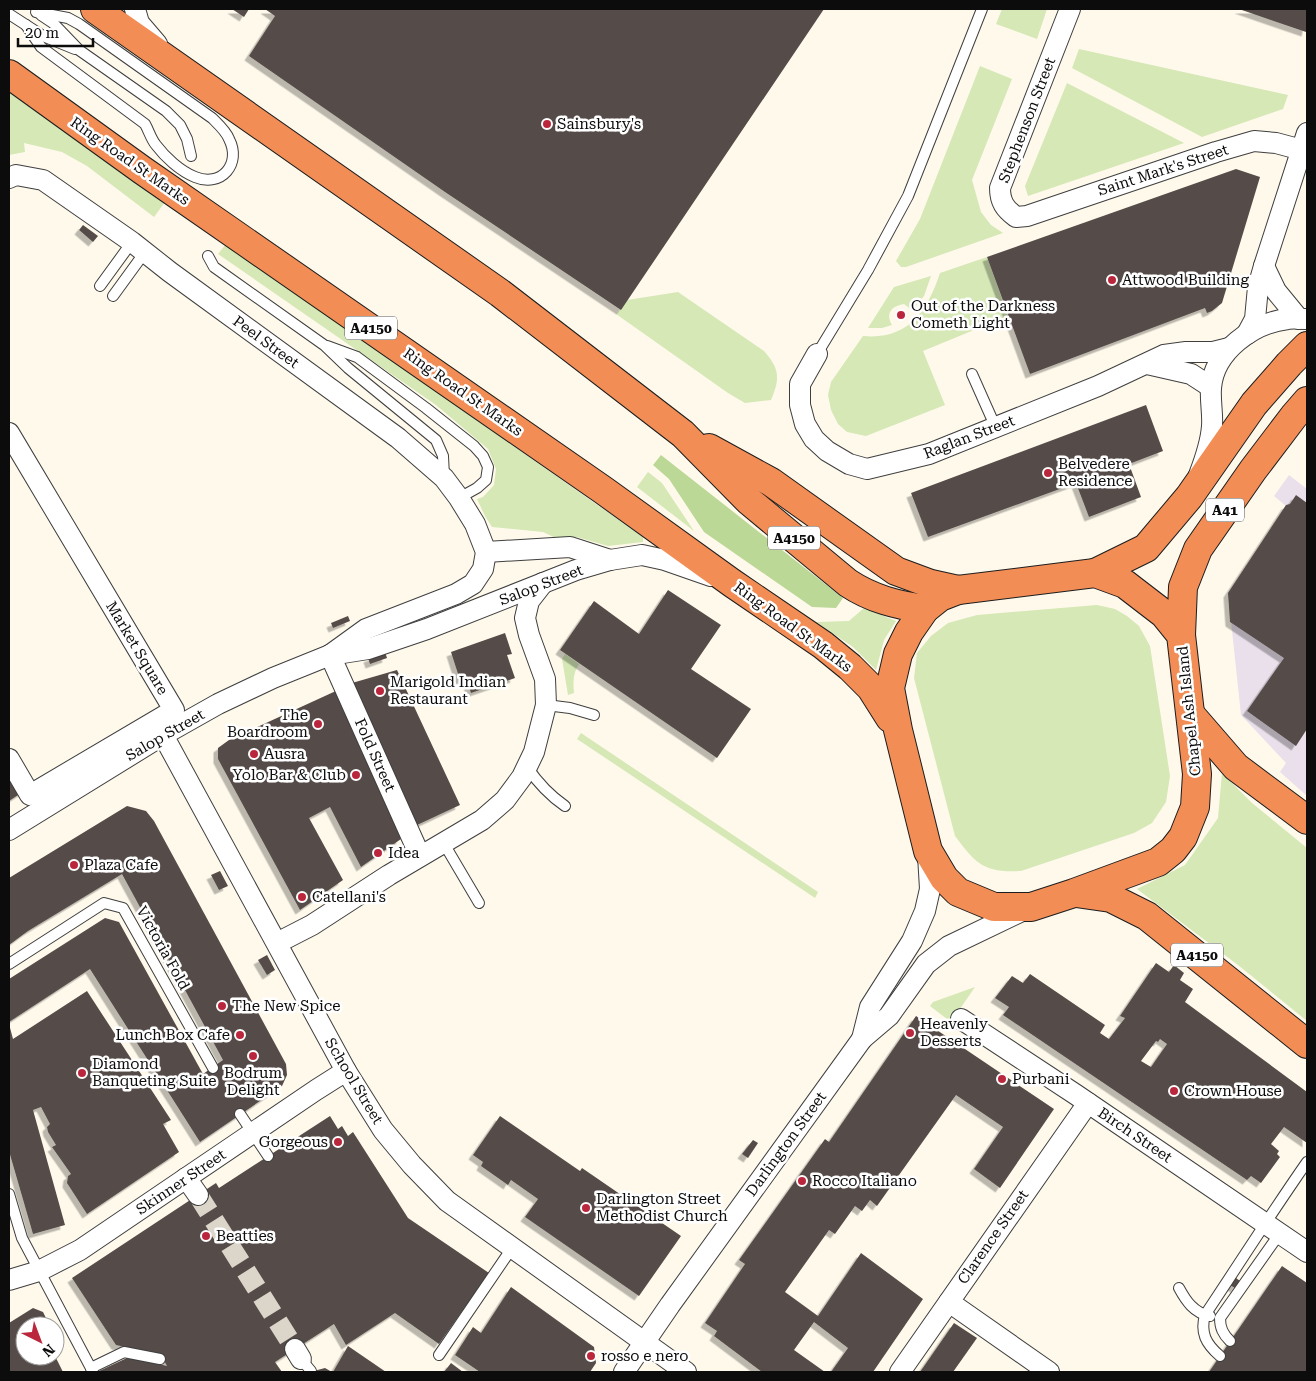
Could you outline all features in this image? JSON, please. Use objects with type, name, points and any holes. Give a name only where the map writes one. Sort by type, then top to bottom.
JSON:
[{"type":"highway","name":"A4150","points":[[95,9],[500,293],[683,434],[748,501],[848,583],[860,591],[898,606],[925,609]]},
{"type":"highway","name":"Ring Road St Marks","points":[[9,74],[142,170],[604,490],[732,583],[823,645],[850,667],[871,688],[898,730]]},
{"type":"highway","name":"A41","points":[[1094,574],[1146,548],[1189,497],[1254,404],[1307,346]]},
{"type":"highway","name":"A41","points":[[1181,635],[1183,588],[1198,549],[1253,470],[1307,401]]},
{"type":"highway","points":[[683,434],[771,482],[896,571],[931,584],[958,590]]},
{"type":"highway","name":"Chapel Ash Island","points":[[1094,574],[1124,584],[1164,614],[1181,635],[1197,774],[1195,807],[1183,837],[1173,850],[1158,862],[1030,907],[994,907],[958,892],[944,878],[928,851],[898,730],[890,688],[898,654],[909,632],[925,609],[940,597],[958,590],[1094,574]]},
{"type":"highway","points":[[1191,715],[1236,767],[1307,820]]},
{"type":"highway","name":"A4150","points":[[1074,893],[1111,898],[1147,916],[1307,1044]]},
{"type":"street","points":[[135,9],[139,23],[146,33],[183,72]]},
{"type":"street","name":"Stephenson Street","points":[[1027,216],[1016,217],[1007,210],[1000,198],[1000,188],[1070,9]]},
{"type":"street","name":"Saint Mark's Street","points":[[1027,216],[1254,141],[1276,143],[1305,141]]},
{"type":"street","points":[[1247,334],[1255,319],[1258,287],[1305,141]]},
{"type":"street","name":"Peel Street","points":[[9,178],[16,175],[43,180],[139,247],[170,272],[398,438],[444,478],[475,524],[486,552]]},
{"type":"street","points":[[1264,266],[1276,291],[1303,319]]},
{"type":"street","points":[[1189,497],[1201,470],[1212,427],[1211,387],[1217,366],[1229,348],[1247,334],[1267,324],[1288,319],[1303,319]]},
{"type":"street","name":"Raglan Street","points":[[817,354],[800,384],[800,405],[803,417],[814,439],[827,451],[850,464],[867,469],[928,454],[996,428],[1098,386],[1164,355],[1186,352],[1213,352],[1229,348]]},
{"type":"street","points":[[1147,364],[1192,374],[1211,387]]},
{"type":"street","name":"Market Square","points":[[9,433],[174,710],[30,795],[9,759]]},
{"type":"street","name":"Salop Street","points":[[330,655],[366,629],[456,594],[473,584],[483,569],[486,552],[570,547],[610,560]]},
{"type":"street","name":"Salop Street","points":[[9,830],[163,735],[218,704],[265,682],[330,655],[368,648],[427,629],[576,570],[610,560],[642,556],[665,560],[732,583]]},
{"type":"street","points":[[278,943],[312,925],[420,856],[482,820],[505,800],[522,777],[534,752],[546,705],[545,679],[525,618],[529,601],[543,583]]},
{"type":"street","name":"Fold Street","points":[[330,655],[420,856]]},
{"type":"street","name":"School Street","points":[[163,735],[278,943],[346,1071],[383,1130],[447,1201],[686,1372]]},
{"type":"street","name":"Darlington Street","points":[[862,1038],[870,1007],[912,941],[925,911],[930,888],[928,851]]},
{"type":"street","name":"Darlington Street","points":[[624,1372],[862,1038],[889,1016],[926,964],[949,946],[1030,907]]},
{"type":"street","name":"Birch Street","points":[[961,1019],[1088,1102],[1272,1228],[1305,1245]]},
{"type":"street","name":"Skinner Street","points":[[9,1280],[39,1271],[80,1250],[346,1071]]},
{"type":"street","name":"Clarence Street","points":[[900,1372],[1088,1102]]},
{"type":"street","points":[[186,1178],[198,1195]]},
{"type":"street","points":[[949,1302],[1049,1372]]},
{"type":"lane","points":[[817,354],[868,270],[908,196],[982,9]]},
{"type":"lane","points":[[26,25],[41,48],[145,124],[154,144],[182,170],[194,177],[205,180],[216,180],[224,176],[233,160],[230,139],[212,118],[79,24],[68,18],[34,10]]},
{"type":"lane","points":[[34,10],[53,23],[79,50],[166,112],[180,126],[187,139],[191,156]]},
{"type":"lane","points":[[9,14],[42,36],[79,50]]},
{"type":"lane","points":[[100,286],[139,247]]},
{"type":"lane","points":[[113,296],[139,247]]},
{"type":"lane","points":[[208,256],[214,267],[324,345],[348,368],[436,440],[443,456],[444,478]]},
{"type":"lane","points":[[324,345],[357,357],[426,408],[474,446],[483,456],[488,467],[486,480],[477,488],[459,498]]},
{"type":"lane","points":[[972,374],[996,428]]},
{"type":"lane","points":[[546,705],[570,708],[594,715]]},
{"type":"lane","points":[[527,767],[539,785],[550,796],[565,806]]},
{"type":"lane","points":[[443,842],[479,903]]},
{"type":"lane","name":"Victoria Fold","points":[[9,964],[104,902],[123,908],[213,1068]]},
{"type":"lane","points":[[240,1114],[268,1156]]},
{"type":"lane","points":[[1230,1341],[1220,1327],[1220,1318],[1272,1228],[1307,1162]]},
{"type":"lane","points":[[9,1194],[22,1238],[92,1370],[124,1352],[160,1360]]},
{"type":"lane","points":[[1220,1356],[1203,1336],[1202,1325],[1205,1315],[1248,1252],[1272,1228]]},
{"type":"lane","points":[[439,1355],[512,1248]]},
{"type":"lane","points":[[1179,1288],[1186,1302],[1205,1315],[1220,1318]]},
{"type":"shaded area","points":[[1289,475],[1307,489],[1307,796],[1280,772],[1286,763],[1241,715],[1228,593],[1286,506],[1274,496]]},
{"type":"green space","points":[[1002,9],[1047,9],[1037,39],[996,24]]},
{"type":"green space","points":[[1079,49],[1288,95],[1283,109],[1202,137],[1072,68]]},
{"type":"green space","points":[[980,66],[1012,79],[972,180],[981,212],[991,225],[1003,233],[906,267],[901,267],[896,261],[920,219]]},
{"type":"green space","points":[[1067,83],[1184,143],[1028,196],[1025,186]]},
{"type":"green space","points":[[9,91],[165,202],[154,217],[87,166],[62,152],[24,143],[25,152],[9,155]]},
{"type":"green space","points":[[226,244],[643,537],[643,542],[608,546],[577,537],[558,539],[543,532],[492,527],[477,499],[483,497],[494,485],[496,469],[488,449],[436,405],[218,254]]},
{"type":"green space","points":[[987,257],[1008,316],[923,351],[945,405],[866,436],[847,432],[838,424],[831,410],[828,395],[831,382],[863,336],[879,336],[904,328],[914,321],[922,311],[929,300],[940,273]]},
{"type":"green space","points":[[931,276],[924,296],[912,310],[904,304],[896,306],[891,311],[889,317],[892,325],[882,328],[868,328],[894,287]]},
{"type":"green space","points":[[678,292],[764,351],[773,363],[777,374],[776,386],[771,400],[745,403],[616,314],[627,300]]},
{"type":"green space","points":[[661,455],[843,598],[836,608],[812,607],[704,532],[669,479],[653,465]]},
{"type":"green space","points":[[648,472],[662,483],[694,531],[637,487]]},
{"type":"green space","points":[[1097,605],[1115,609],[1127,616],[1139,626],[1150,646],[1170,776],[1166,802],[1152,823],[1134,833],[1021,871],[989,868],[975,860],[955,836],[914,678],[917,653],[931,636],[948,623],[977,615]]},
{"type":"green space","points":[[864,608],[896,621],[884,640],[876,670],[853,647],[816,622],[849,621]]},
{"type":"green space","points":[[565,654],[579,664],[574,678],[574,693],[568,695],[562,659]]},
{"type":"green space","points":[[581,733],[818,892],[815,898],[577,739]]},
{"type":"green space","points":[[1222,773],[1252,803],[1307,848],[1307,1021],[1238,965],[1137,889],[1185,865],[1218,818]]},
{"type":"green space","points":[[975,987],[951,1022],[930,1006],[933,1002]]},
{"type":"building","points":[[232,9],[249,9],[244,17]]},
{"type":"building","name":"Sainsbury's","points":[[265,9],[824,9],[621,310],[445,192],[249,56],[275,16]]},
{"type":"building","points":[[1239,9],[1307,9],[1306,32]]},
{"type":"building","name":"Attwood Building","points":[[1236,169],[1260,177],[1222,303],[1207,313],[1205,308],[1030,374],[987,257]]},
{"type":"building","points":[[83,225],[98,236],[93,242],[79,230]]},
{"type":"building","name":"Belvedere Residence","points":[[1146,405],[1163,451],[1129,464],[1141,497],[1089,517],[1076,483],[928,537],[911,493]]},
{"type":"building","points":[[1296,495],[1307,503],[1307,729],[1296,746],[1247,711],[1284,658],[1230,622],[1228,593],[1286,505],[1290,504]]},
{"type":"building","points":[[668,590],[721,625],[691,669],[751,709],[717,758],[560,650],[594,601],[639,634]]},
{"type":"building","points":[[348,616],[350,621],[333,628],[331,623]]},
{"type":"building","points":[[505,633],[512,654],[507,655],[515,678],[471,693],[466,678],[460,680],[451,652]]},
{"type":"building","points":[[385,652],[387,658],[370,664],[368,658]]},
{"type":"building","points":[[397,670],[460,805],[417,825],[352,683]]},
{"type":"building","points":[[338,690],[401,839],[361,867],[330,807],[309,818],[343,880],[300,910],[218,759],[218,748],[229,740]]},
{"type":"building","points":[[9,759],[27,789],[9,801]]},
{"type":"building","points":[[127,806],[146,811],[154,821],[286,1064],[287,1075],[282,1086],[200,1142],[90,969],[9,1022],[9,979],[105,918],[119,922],[203,1074],[223,1060],[122,874],[28,931],[9,945],[9,878]]},
{"type":"building","points":[[220,871],[228,886],[219,890],[211,875]]},
{"type":"building","points":[[267,955],[275,970],[267,975],[258,960]]},
{"type":"building","name":"Crown House","points":[[1156,963],[1169,972],[1174,965],[1184,973],[1180,980],[1193,989],[1185,1002],[1307,1092],[1307,1143],[1284,1127],[1271,1144],[1279,1151],[1277,1154],[1280,1157],[1261,1183],[1251,1176],[1247,1180],[1003,1015],[1009,1007],[995,998],[1012,976],[1023,983],[1030,974],[1105,1025],[1100,1033],[1109,1039],[1125,1018],[1120,1016]],"holes":[[[1160,1039],[1167,1044],[1151,1067],[1141,1061],[1156,1041],[1158,1042]]]},
{"type":"building","name":"Diamond Banqueting Suite","points":[[87,991],[171,1120],[163,1124],[179,1152],[87,1214],[67,1183],[68,1176],[71,1174],[52,1147],[56,1145],[48,1132],[47,1127],[50,1124],[41,1107],[33,1110],[65,1225],[33,1234],[9,1151],[9,1024],[13,1039]]},
{"type":"building","points":[[916,1016],[1054,1109],[1000,1188],[974,1169],[1003,1127],[956,1095],[877,1206],[870,1200],[862,1211],[855,1206],[835,1234],[829,1230],[785,1292],[818,1316],[861,1253],[923,1299],[873,1372],[831,1372],[848,1348],[814,1322],[794,1350],[825,1372],[762,1372],[714,1336],[717,1331],[705,1323],[745,1264],[739,1260],[825,1139],[829,1142]]},
{"type":"building","points":[[330,1116],[338,1129],[342,1126],[348,1136],[353,1132],[408,1218],[489,1273],[439,1344],[395,1313],[346,1345],[334,1324],[275,1362],[282,1372],[97,1372],[129,1357],[167,1366],[161,1355],[116,1345],[72,1278],[216,1183],[219,1188]]},
{"type":"building","name":"Darlington Street Methodist Church","points":[[500,1116],[580,1171],[582,1168],[681,1236],[639,1296],[525,1217],[538,1199],[511,1180],[508,1185],[481,1166],[483,1162],[473,1155]]},
{"type":"building","points":[[753,1140],[758,1143],[748,1158],[742,1154]]},
{"type":"building","points":[[1282,1266],[1307,1283],[1307,1372],[1209,1372]]},
{"type":"building","points":[[1236,1278],[1240,1281],[1235,1288],[1230,1285]]},
{"type":"building","points":[[511,1287],[594,1347],[596,1363],[590,1372],[480,1372],[455,1355],[473,1327],[481,1333]]},
{"type":"building","points":[[33,1308],[43,1312],[45,1316],[20,1316]]},
{"type":"building","points":[[15,1319],[15,1366],[60,1366],[63,1372],[9,1372],[9,1323]]},
{"type":"building","points":[[954,1323],[977,1338],[953,1372],[920,1372]]},
{"type":"building","points":[[348,1346],[386,1372],[333,1372]]},
{"type":"building","points":[[451,1363],[463,1372],[444,1372]]},
{"type":"building","points":[[325,1368],[332,1372],[310,1372]]},
{"type":"tunnel","points":[[198,1195],[295,1349]]},
{"type":"place","name":"Sainsbury's","points":[[547,124]]},
{"type":"place","name":"Attwood Building","points":[[1112,280]]},
{"type":"place","name":"Out of the Darkness Cometh Light","points":[[901,315]]},
{"type":"place","name":"Belvedere Residence","points":[[1048,473]]},
{"type":"place","name":"Marigold Indian Restaurant","points":[[380,691]]},
{"type":"place","name":"The Boardroom","points":[[318,724]]},
{"type":"place","name":"Ausra","points":[[254,754]]},
{"type":"place","name":"Yolo Bar & Club","points":[[356,775]]},
{"type":"place","name":"Idea","points":[[378,853]]},
{"type":"place","name":"Plaza Cafe","points":[[74,865]]},
{"type":"place","name":"Catellani's","points":[[302,897]]},
{"type":"place","name":"The New Spice","points":[[222,1006]]},
{"type":"place","name":"Heavenly Desserts","points":[[910,1033]]},
{"type":"place","name":"Lunch Box Cafe","points":[[240,1035]]},
{"type":"place","name":"Bodrum Delight","points":[[253,1056]]},
{"type":"place","name":"Diamond Banqueting Suite","points":[[82,1073]]},
{"type":"place","name":"Purbani","points":[[1002,1079]]},
{"type":"place","name":"Crown House","points":[[1174,1091]]},
{"type":"place","name":"Gorgeous","points":[[338,1142]]},
{"type":"place","name":"Rocco Italiano","points":[[802,1181]]},
{"type":"place","name":"Darlington Street Methodist Church","points":[[586,1208]]},
{"type":"place","name":"Beatties","points":[[206,1236]]},
{"type":"place","name":"rosso e nero","points":[[591,1356]]}]
